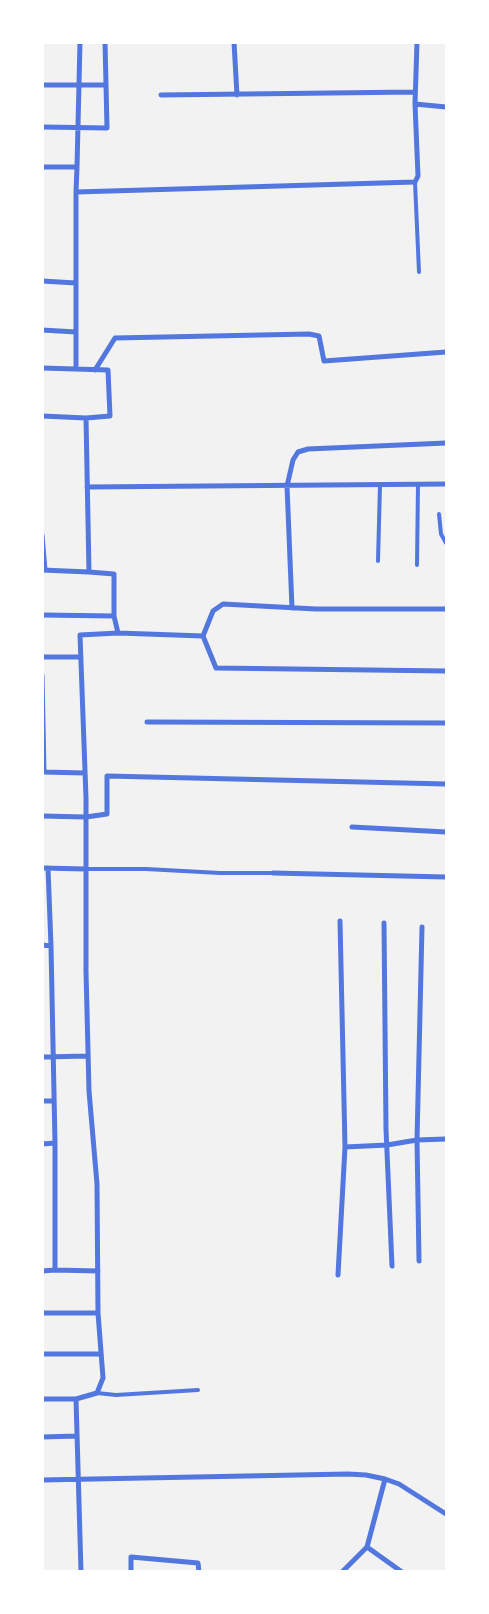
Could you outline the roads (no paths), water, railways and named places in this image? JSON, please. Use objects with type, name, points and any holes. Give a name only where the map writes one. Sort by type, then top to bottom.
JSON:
[{"type":"street","points":[[76,369],[76,192],[80,42]]},
{"type":"street","points":[[42,127],[107,128],[105,42]]},
{"type":"street","points":[[234,42],[237,95]]},
{"type":"street","points":[[76,192],[415,182],[418,176],[415,104],[417,42]]},
{"type":"street","points":[[42,85],[106,85]]},
{"type":"street","points":[[161,95],[416,92]]},
{"type":"street","points":[[415,104],[446,107]]},
{"type":"street","points":[[42,167],[77,167]]},
{"type":"street","points":[[42,281],[76,283]]},
{"type":"street","points":[[42,330],[76,332]]},
{"type":"street","points":[[96,370],[115,338],[309,334],[320,336],[324,361],[446,352]]},
{"type":"street","points":[[42,368],[108,370],[110,416],[86,418],[42,416]]},
{"type":"street","points":[[86,418],[89,572]]},
{"type":"street","points":[[292,608],[287,486],[293,460],[298,452],[308,449],[446,444]]},
{"type":"street","points":[[87,487],[446,484]]},
{"type":"street","points":[[42,535],[44,570],[114,574],[114,616],[118,633]]},
{"type":"street","points":[[446,609],[292,608],[223,604],[213,611],[203,636],[216,668],[446,671]]},
{"type":"street","points":[[42,615],[114,616]]},
{"type":"street","points":[[42,1399],[76,1399],[97,1393],[103,1378],[98,1313],[97,1184],[89,1091],[86,971],[86,816],[80,635],[118,633],[203,636]]},
{"type":"street","points":[[42,657],[81,657]]},
{"type":"street","points":[[42,675],[44,772],[85,773]]},
{"type":"street","points":[[147,722],[446,723]]},
{"type":"street","points":[[42,816],[107,814],[107,776],[446,784]]},
{"type":"street","points":[[352,827],[446,832]]},
{"type":"street","points":[[55,1270],[54,1057],[51,946],[45,868],[86,869]]},
{"type":"street","points":[[273,873],[446,877]]},
{"type":"street","points":[[338,1274],[345,1148],[340,921]]},
{"type":"street","points":[[384,923],[387,1145],[392,1266]]},
{"type":"street","points":[[419,1261],[417,1140],[422,927]]},
{"type":"street","points":[[42,945],[51,946]]},
{"type":"street","points":[[42,1056],[88,1056]]},
{"type":"street","points":[[42,1101],[54,1101]]},
{"type":"street","points":[[345,1148],[387,1145],[417,1140],[446,1140]]},
{"type":"street","points":[[42,1144],[55,1143]]},
{"type":"street","points":[[42,1271],[98,1271]]},
{"type":"street","points":[[42,1313],[98,1313]]},
{"type":"street","points":[[42,1354],[101,1354]]},
{"type":"street","points":[[76,1399],[81,1572]]},
{"type":"street","points":[[42,1437],[77,1436]]},
{"type":"street","points":[[42,1480],[366,1475],[385,1478],[399,1484],[446,1514]]},
{"type":"street","points":[[342,1572],[367,1547],[385,1478]]},
{"type":"street","points":[[367,1547],[402,1572]]},
{"type":"street","points":[[131,1572],[131,1557],[198,1563],[199,1572]]},
{"type":"lane","points":[[415,182],[419,272]]},
{"type":"lane","points":[[417,565],[418,484]]},
{"type":"lane","points":[[378,561],[380,485]]},
{"type":"lane","points":[[439,514],[441,534],[446,543]]},
{"type":"lane","points":[[86,869],[273,873]]},
{"type":"lane","points":[[97,1393],[116,1395],[198,1390]]}]
